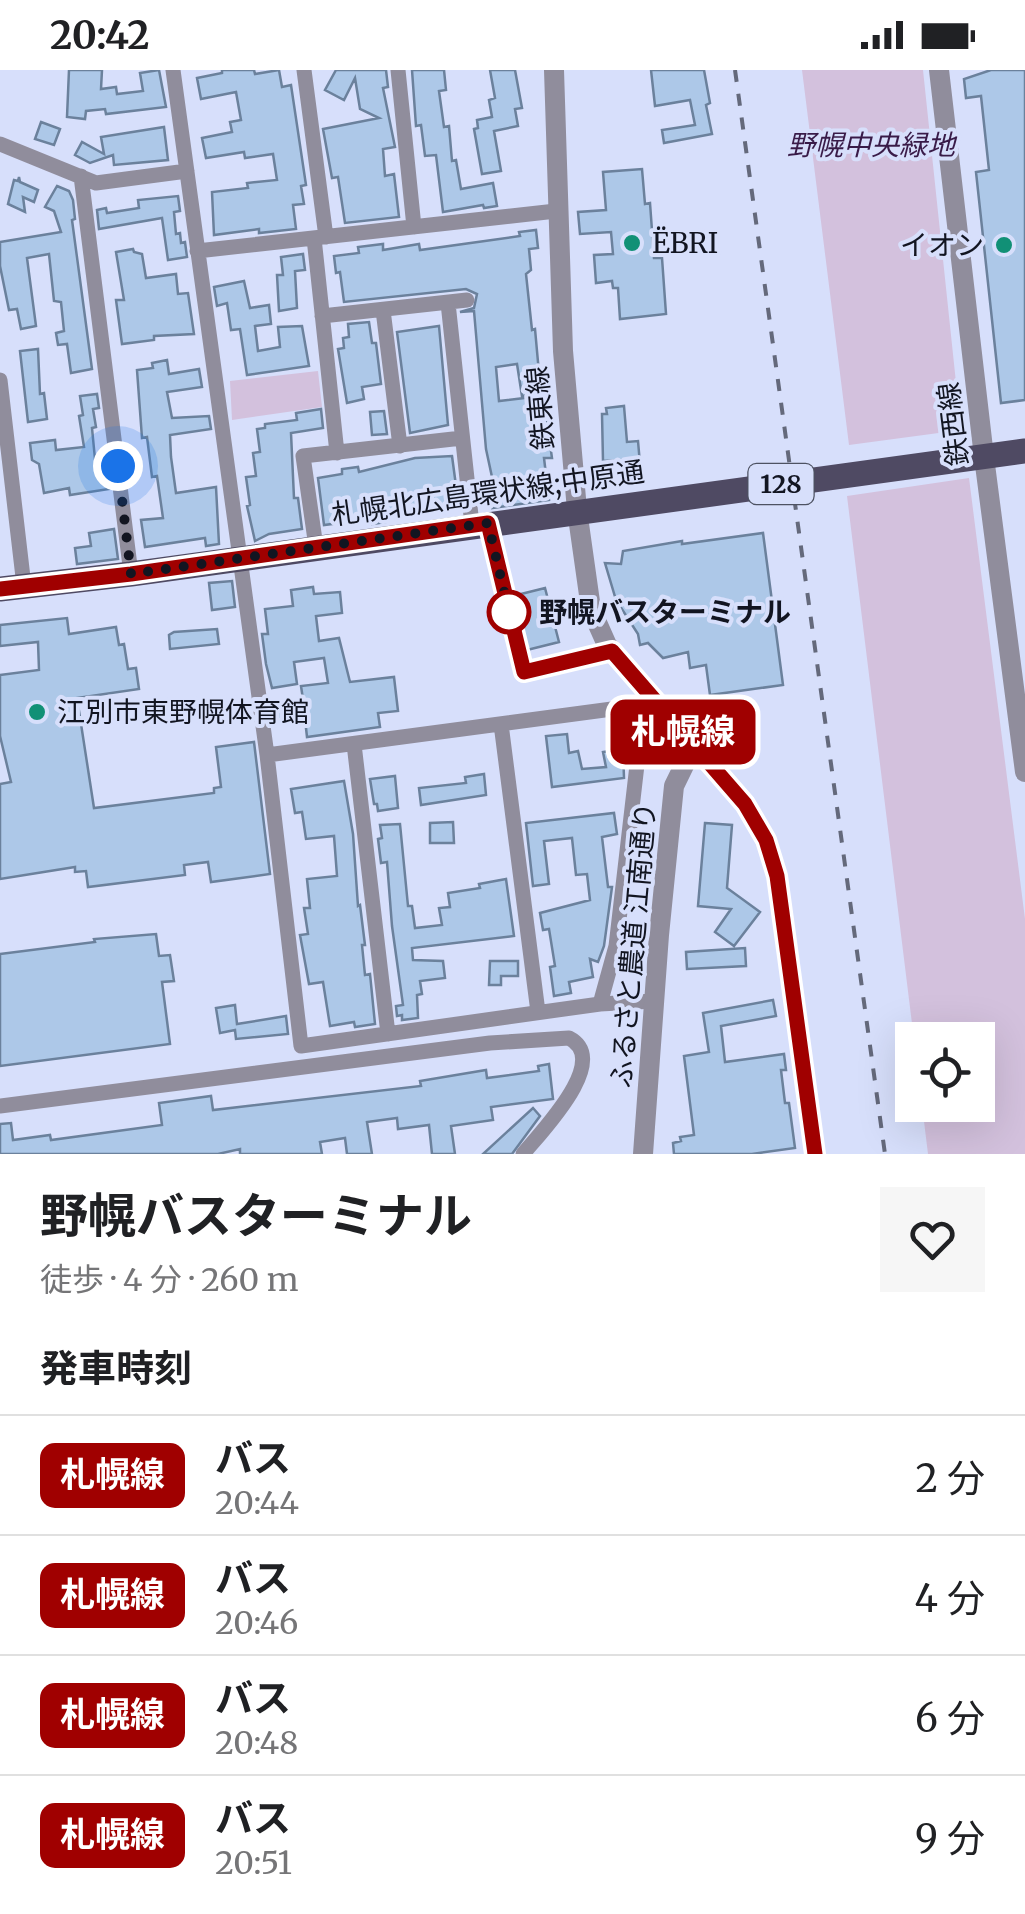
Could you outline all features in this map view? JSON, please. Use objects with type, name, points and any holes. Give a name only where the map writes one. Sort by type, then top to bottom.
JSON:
[{"type":"main road","name":"128","points":[[984,457],[1025,452]]},
{"type":"main road","name":"札幌北広島環状線;中原通","points":[[12,587],[984,457]]},
{"type":"street","points":[[173,70],[267,756],[301,1046],[600,1004],[654,1001]]},
{"type":"street","points":[[304,70],[320,238],[322,316],[337,453]]},
{"type":"street","points":[[398,70],[414,227]]},
{"type":"street","name":"鉄東線","points":[[554,70],[563,351],[590,609],[612,651],[745,804],[772,858],[815,1154]]},
{"type":"street","name":"鉄西線","points":[[939,70],[984,457],[1020,698],[1025,772]]},
{"type":"street","points":[[0,144],[96,183],[186,171]]},
{"type":"street","points":[[80,176],[131,574]]},
{"type":"street","points":[[198,251],[556,211]]},
{"type":"street","points":[[322,316],[466,300]]},
{"type":"street","points":[[448,302],[462,438],[480,524]]},
{"type":"street","points":[[383,310],[400,446]]},
{"type":"street","points":[[0,380],[12,587]]},
{"type":"street","points":[[316,547],[303,456],[462,438]]},
{"type":"street","points":[[267,756],[657,703]]},
{"type":"street","points":[[600,1004],[616,946],[638,765],[627,707]]},
{"type":"street","points":[[500,724],[538,1012]]},
{"type":"street","points":[[354,744],[388,1034]]},
{"type":"street","name":"ふるさと農道 江南通り","points":[[643,1154],[674,786],[694,745]]},
{"type":"street","points":[[0,1106],[490,1044],[568,1038],[578,1043],[583,1052],[578,1080],[522,1154]]},
{"type":"lane","points":[[480,524],[524,672],[612,651]]},
{"type":"green space","name":"野幌中央緑地","points":[[802,70],[923,70],[961,430],[849,445]]},
{"type":"green space","points":[[318,371],[322,407],[232,420],[230,381]]},
{"type":"green space","points":[[969,478],[1025,919],[1025,1154],[928,1154],[924,1122],[995,1122],[995,1022],[912,1022],[847,496]]},
{"type":"building","points":[[69,70],[102,70],[101,89],[116,87],[117,94],[143,91],[140,73],[159,70],[166,107],[106,114],[105,109],[86,111],[85,119],[67,117]]},
{"type":"building","points":[[222,70],[254,70],[255,74],[279,70],[282,87],[291,85],[306,185],[301,186],[304,204],[293,205],[296,229],[214,235],[212,192],[277,180],[273,154],[245,158],[244,152],[206,158],[202,138],[232,132],[230,122],[241,120],[236,92],[201,99],[197,78]]},
{"type":"building","points":[[336,70],[386,70],[388,87],[383,88],[395,147],[383,149],[385,176],[394,174],[399,217],[345,223],[338,177],[332,178],[323,129],[379,118],[360,109],[355,78],[344,100],[325,90]]},
{"type":"building","points":[[412,70],[444,70],[446,90],[439,91],[444,127],[449,126],[452,161],[456,160],[461,189],[493,183],[497,206],[443,212],[436,155],[425,156],[421,125],[416,126]]},
{"type":"building","points":[[490,70],[515,70],[522,108],[515,109],[518,126],[494,131],[501,171],[482,174],[474,129],[478,128],[477,120],[492,117],[489,100],[495,98]]},
{"type":"building","points":[[651,70],[704,70],[712,134],[664,143],[662,130],[695,125],[690,100],[655,106]]},
{"type":"building","name":"イオン","points":[[991,70],[1025,70],[1025,400],[1001,403],[976,172],[989,170],[981,96],[966,98],[964,79]]},
{"type":"building","points":[[41,122],[60,129],[54,145],[35,139]]},
{"type":"building","points":[[164,127],[168,160],[114,165],[113,155],[90,163],[75,155],[82,142],[104,154],[101,137]]},
{"type":"building","name":"ËBRI","points":[[642,169],[645,204],[650,203],[654,258],[662,258],[666,314],[620,319],[618,288],[613,288],[612,281],[596,283],[594,255],[613,254],[611,232],[580,234],[578,212],[606,210],[603,172]]},
{"type":"building","points":[[19,177],[20,182],[38,190],[34,202],[23,197],[25,212],[8,204],[14,180]]},
{"type":"building","points":[[57,186],[69,191],[73,200],[72,220],[92,369],[71,373],[67,344],[58,345],[56,333],[64,331],[61,302],[54,301],[49,254],[27,258],[36,326],[21,329],[17,309],[9,310],[0,266],[0,242],[61,232],[54,211],[45,207]]},
{"type":"building","points":[[178,196],[180,211],[174,212],[176,234],[180,233],[181,243],[185,242],[187,257],[168,260],[162,218],[99,229],[97,210],[106,208],[107,213],[139,208],[138,200]]},
{"type":"building","points":[[536,230],[538,248],[529,249],[531,270],[526,274],[539,373],[543,373],[546,393],[522,396],[517,364],[496,367],[499,401],[533,397],[536,417],[546,416],[552,458],[544,458],[549,500],[492,508],[489,492],[495,491],[486,449],[474,311],[460,312],[474,308],[477,294],[466,289],[344,302],[334,256],[359,253],[358,247],[383,244],[383,250],[419,244],[420,250],[520,236],[519,232]]},
{"type":"building","points":[[133,249],[142,254],[146,278],[176,274],[178,294],[188,293],[194,334],[154,336],[154,340],[122,344],[116,300],[124,300],[116,252]]},
{"type":"building","points":[[303,254],[305,270],[295,271],[297,308],[279,311],[277,275],[283,275],[281,257]]},
{"type":"building","points":[[244,281],[250,308],[269,305],[271,324],[255,326],[258,351],[280,347],[278,327],[302,326],[309,366],[247,375],[240,329],[231,330],[227,303],[217,306],[214,287]]},
{"type":"building","points":[[369,322],[381,384],[362,387],[364,399],[347,403],[338,349],[344,348],[343,338],[349,337],[348,324]]},
{"type":"building","points":[[439,326],[448,425],[410,433],[397,332]]},
{"type":"building","points":[[38,349],[40,394],[44,393],[47,419],[28,422],[20,351]]},
{"type":"building","points":[[167,360],[169,374],[199,369],[202,387],[167,392],[172,418],[209,416],[211,429],[170,435],[171,457],[176,493],[216,487],[219,544],[206,546],[205,538],[145,547],[141,520],[163,518],[147,437],[142,438],[137,370],[153,368],[152,363]]},
{"type":"building","points":[[97,394],[99,408],[93,409],[96,427],[92,428],[95,459],[105,458],[109,489],[70,495],[69,488],[44,493],[39,464],[32,460],[30,443],[55,440],[56,450],[84,447],[80,396]]},
{"type":"building","points":[[624,406],[627,442],[638,441],[640,464],[622,466],[622,460],[603,461],[602,414],[607,414],[606,408]]},
{"type":"building","points":[[321,409],[323,428],[291,433],[294,498],[298,498],[302,529],[269,534],[255,541],[247,506],[250,505],[246,477],[256,476],[253,453],[260,452],[257,429],[265,428],[265,424],[297,420],[296,413]]},
{"type":"building","points":[[384,411],[387,434],[372,435],[370,412]]},
{"type":"building","points":[[452,456],[459,508],[444,510],[443,506],[389,513],[386,522],[372,524],[371,519],[324,525],[318,478],[342,474],[342,469],[358,467],[359,472],[415,458]]},
{"type":"building","points":[[114,529],[118,559],[77,564],[75,548],[91,546],[89,533]]},
{"type":"building","points":[[763,533],[783,685],[710,695],[706,665],[690,668],[688,652],[663,658],[648,643],[640,645],[638,634],[616,600],[605,563],[621,564],[623,551]]},
{"type":"building","points":[[232,581],[235,607],[212,610],[209,583]]},
{"type":"building","points":[[313,587],[314,594],[340,592],[342,613],[316,616],[319,641],[339,638],[350,682],[394,677],[398,711],[378,713],[380,727],[307,737],[305,719],[274,723],[272,710],[304,706],[301,686],[328,683],[324,658],[294,662],[297,684],[272,688],[266,664],[262,634],[268,634],[265,609],[293,606],[291,590]]},
{"type":"building","points":[[545,588],[559,642],[527,650],[513,596]]},
{"type":"building","points":[[67,618],[69,634],[116,627],[119,645],[124,644],[128,669],[136,668],[139,689],[77,698],[94,808],[214,793],[214,788],[221,787],[216,747],[254,742],[270,874],[211,882],[208,862],[184,865],[185,875],[88,887],[86,871],[75,872],[75,867],[0,879],[0,784],[11,782],[0,736],[0,675],[39,670],[38,642],[0,646],[0,625]]},
{"type":"building","points":[[217,629],[219,644],[170,649],[169,635],[174,632]]},
{"type":"building","points":[[567,734],[569,753],[578,751],[582,769],[606,767],[603,752],[623,749],[624,778],[552,787],[546,736]]},
{"type":"building","points":[[484,774],[486,795],[421,805],[419,788],[466,783],[465,777]]},
{"type":"building","points":[[395,776],[398,808],[378,811],[370,779]]},
{"type":"building","points":[[344,781],[353,834],[365,975],[370,974],[375,1024],[355,1027],[354,1022],[330,1026],[323,982],[309,984],[300,935],[308,934],[304,908],[310,908],[307,879],[337,876],[334,836],[306,839],[302,812],[295,813],[291,789]]},
{"type":"building","points":[[614,813],[617,834],[602,837],[608,887],[612,887],[604,946],[598,962],[590,959],[593,977],[569,982],[571,993],[554,996],[550,967],[555,966],[549,929],[543,930],[540,913],[590,900],[587,874],[576,875],[572,838],[544,841],[549,884],[533,886],[526,823]]},
{"type":"building","points":[[453,822],[454,843],[430,843],[430,823]]},
{"type":"building","points":[[705,823],[732,825],[727,888],[760,912],[734,946],[715,932],[731,909],[698,906]]},
{"type":"building","points":[[400,824],[408,906],[412,906],[415,928],[442,925],[439,908],[450,907],[448,893],[506,879],[514,936],[412,948],[413,960],[443,961],[445,978],[420,981],[418,1018],[402,1020],[402,1015],[397,1016],[396,1006],[403,1005],[387,862],[381,863],[378,839],[382,838],[380,825]]},
{"type":"building","points":[[156,934],[159,956],[170,955],[174,981],[162,982],[170,1044],[0,1066],[0,954]]},
{"type":"building","points":[[745,948],[746,966],[687,969],[686,952]]},
{"type":"building","points":[[490,961],[518,961],[518,976],[501,976],[501,985],[489,985]]},
{"type":"building","points":[[773,1000],[776,1016],[721,1026],[725,1062],[784,1054],[786,1070],[781,1070],[795,1148],[752,1154],[674,1154],[673,1143],[681,1141],[680,1137],[694,1135],[684,1056],[709,1052],[703,1013]]},
{"type":"building","points":[[235,1005],[237,1024],[286,1016],[288,1034],[236,1039],[235,1030],[220,1033],[216,1008]]},
{"type":"building","points":[[549,1064],[553,1099],[491,1107],[493,1120],[451,1126],[455,1154],[432,1154],[429,1125],[398,1129],[397,1118],[367,1122],[372,1154],[347,1154],[345,1138],[320,1142],[322,1154],[240,1154],[240,1149],[218,1154],[0,1154],[0,1124],[11,1123],[13,1140],[50,1135],[51,1140],[162,1125],[159,1103],[211,1096],[213,1110],[421,1086],[420,1081],[486,1070],[487,1078],[539,1071],[538,1066]]},
{"type":"building","points":[[533,1108],[540,1116],[512,1154],[483,1154]]},
{"type":"railway","points":[[735,70],[885,1154]]},
{"type":"bus line","name":"札幌線","points":[[0,589],[488,523],[524,672],[612,651],[745,804],[766,840],[777,876],[815,1154]]},
{"type":"place","name":"ËBRI","points":[[632,243]]},
{"type":"place","name":"イオン","points":[[1004,245]]},
{"type":"place","name":"野幌バスターミナル","points":[[509,612]]},
{"type":"place","name":"江別市東野幌体育館","points":[[37,712]]},
{"type":"route","points":[[118,466],[131,574],[488,523],[509,612]]}]
